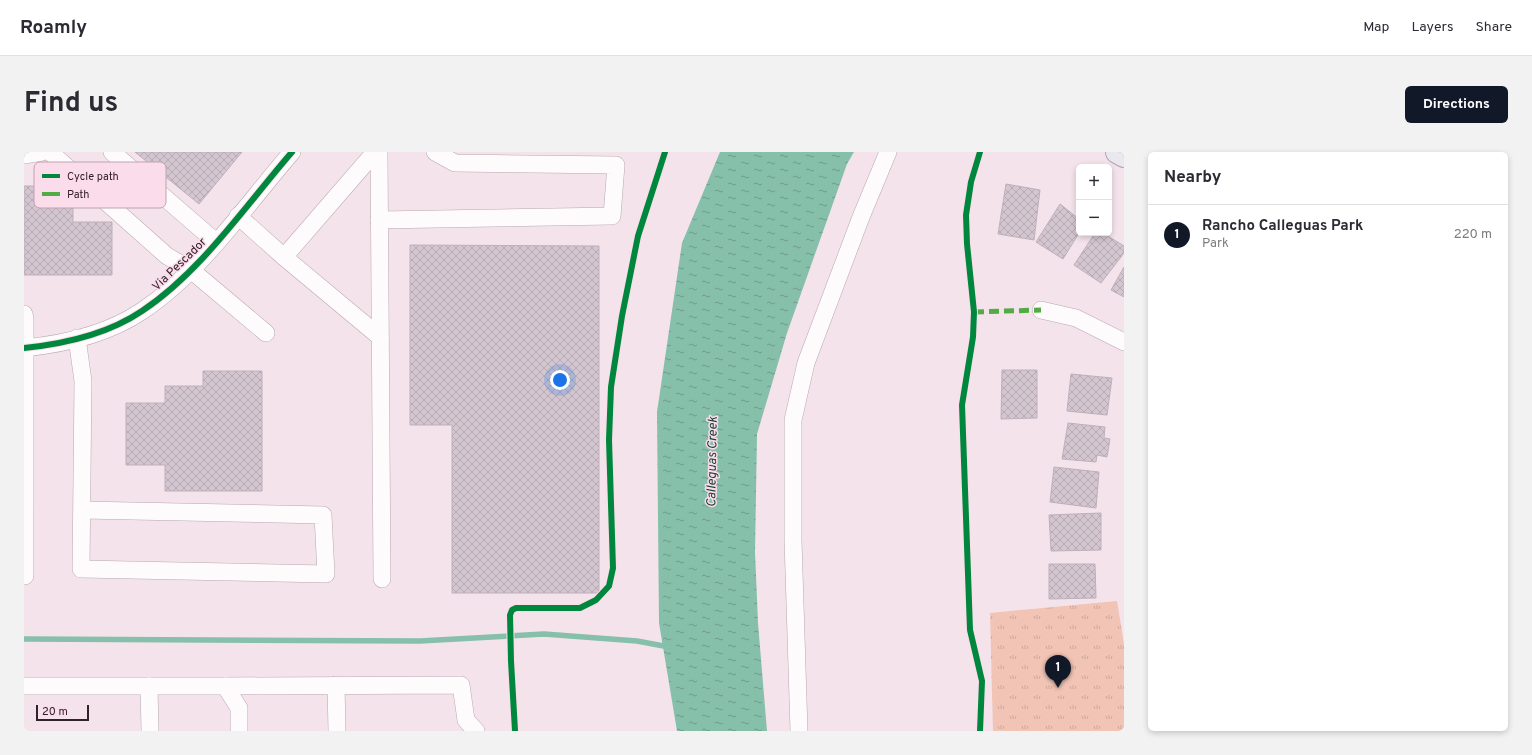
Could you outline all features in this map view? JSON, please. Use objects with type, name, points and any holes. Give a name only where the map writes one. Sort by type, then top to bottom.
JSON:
[{"type":"main road","points":[[1117,152],[1124,156]]},
{"type":"street","points":[[24,155],[42,152]]},
{"type":"street","points":[[50,152],[61,162]]},
{"type":"street","points":[[112,152],[124,162]]},
{"type":"street","name":"Via Pescador","points":[[25,348],[92,334],[118,324],[141,312],[165,294],[191,270],[292,152]]},
{"type":"street","points":[[284,257],[375,152]]},
{"type":"street","points":[[379,152],[382,579]]},
{"type":"street","points":[[380,220],[612,216],[616,165],[455,163],[435,152]]},
{"type":"street","points":[[799,731],[793,540],[793,420],[806,363],[861,217],[888,152]]},
{"type":"street","points":[[166,199],[216,242]]},
{"type":"street","points":[[113,208],[167,256],[191,270],[266,333]]},
{"type":"street","points":[[238,216],[284,257],[380,337]]},
{"type":"street","points":[[1041,310],[1076,318],[1124,342]]},
{"type":"street","points":[[24,314],[24,576]]},
{"type":"street","points":[[77,338],[83,381],[81,569],[326,574],[323,514],[82,510]]},
{"type":"street","points":[[24,686],[461,685],[466,720],[476,731]]},
{"type":"street","points":[[149,686],[150,731]]},
{"type":"street","points":[[225,686],[239,708],[239,731]]},
{"type":"street","points":[[336,686],[337,731]]},
{"type":"green space","points":[[1117,601],[1124,644],[1124,731],[993,731],[990,613]]},
{"type":"water","name":"Calleguas Creek","points":[[720,152],[854,152],[847,164],[787,333],[757,434],[755,552],[758,623],[767,731],[677,731],[659,623],[657,412],[682,243]]},
{"type":"building","points":[[135,152],[242,152],[199,204],[166,177],[166,162],[147,162]]},
{"type":"building","points":[[1006,184],[1040,190],[1034,240],[998,234]]},
{"type":"building","points":[[24,186],[34,186],[34,208],[73,208],[73,222],[112,222],[112,275],[24,275]]},
{"type":"building","points":[[1060,204],[1076,217],[1077,236],[1063,259],[1036,242]]},
{"type":"building","points":[[1093,236],[1108,236],[1124,246],[1124,253],[1101,283],[1074,265]]},
{"type":"building","points":[[410,245],[599,246],[599,593],[452,593],[452,425],[410,425]]},
{"type":"building","points":[[1124,267],[1124,297],[1111,290]]},
{"type":"building","points":[[1002,370],[1037,370],[1037,418],[1001,419]]},
{"type":"building","points":[[203,371],[262,371],[262,491],[165,491],[165,465],[126,465],[126,403],[165,403],[165,386],[203,386]]},
{"type":"building","points":[[1071,374],[1112,378],[1107,415],[1067,411]]},
{"type":"building","points":[[1068,423],[1105,427],[1104,438],[1110,439],[1107,457],[1097,455],[1096,462],[1062,459]]},
{"type":"building","points":[[1054,467],[1099,472],[1096,508],[1050,502]]},
{"type":"building","points":[[1101,513],[1101,550],[1051,551],[1049,515]]},
{"type":"building","points":[[1049,564],[1095,564],[1096,598],[1049,599]]},
{"type":"waterway","points":[[24,639],[420,641],[544,634],[637,641],[669,647]]},
{"type":"marked path","points":[[974,312],[1041,310]]},
{"type":"cycle path","points":[[24,348],[55,344],[85,337],[115,326],[142,311],[184,277],[203,258],[292,152]]},
{"type":"cycle path","points":[[515,731],[511,661],[510,615],[512,610],[516,608],[580,608],[596,600],[609,586],[613,568],[609,440],[611,387],[622,316],[638,236],[665,152]]},
{"type":"cycle path","points":[[980,152],[971,182],[966,215],[967,244],[974,312],[973,337],[962,405],[970,630],[982,681],[980,731]]},
{"type":"place","name":"Rancho Calleguas Park","points":[[1058,688]]}]
